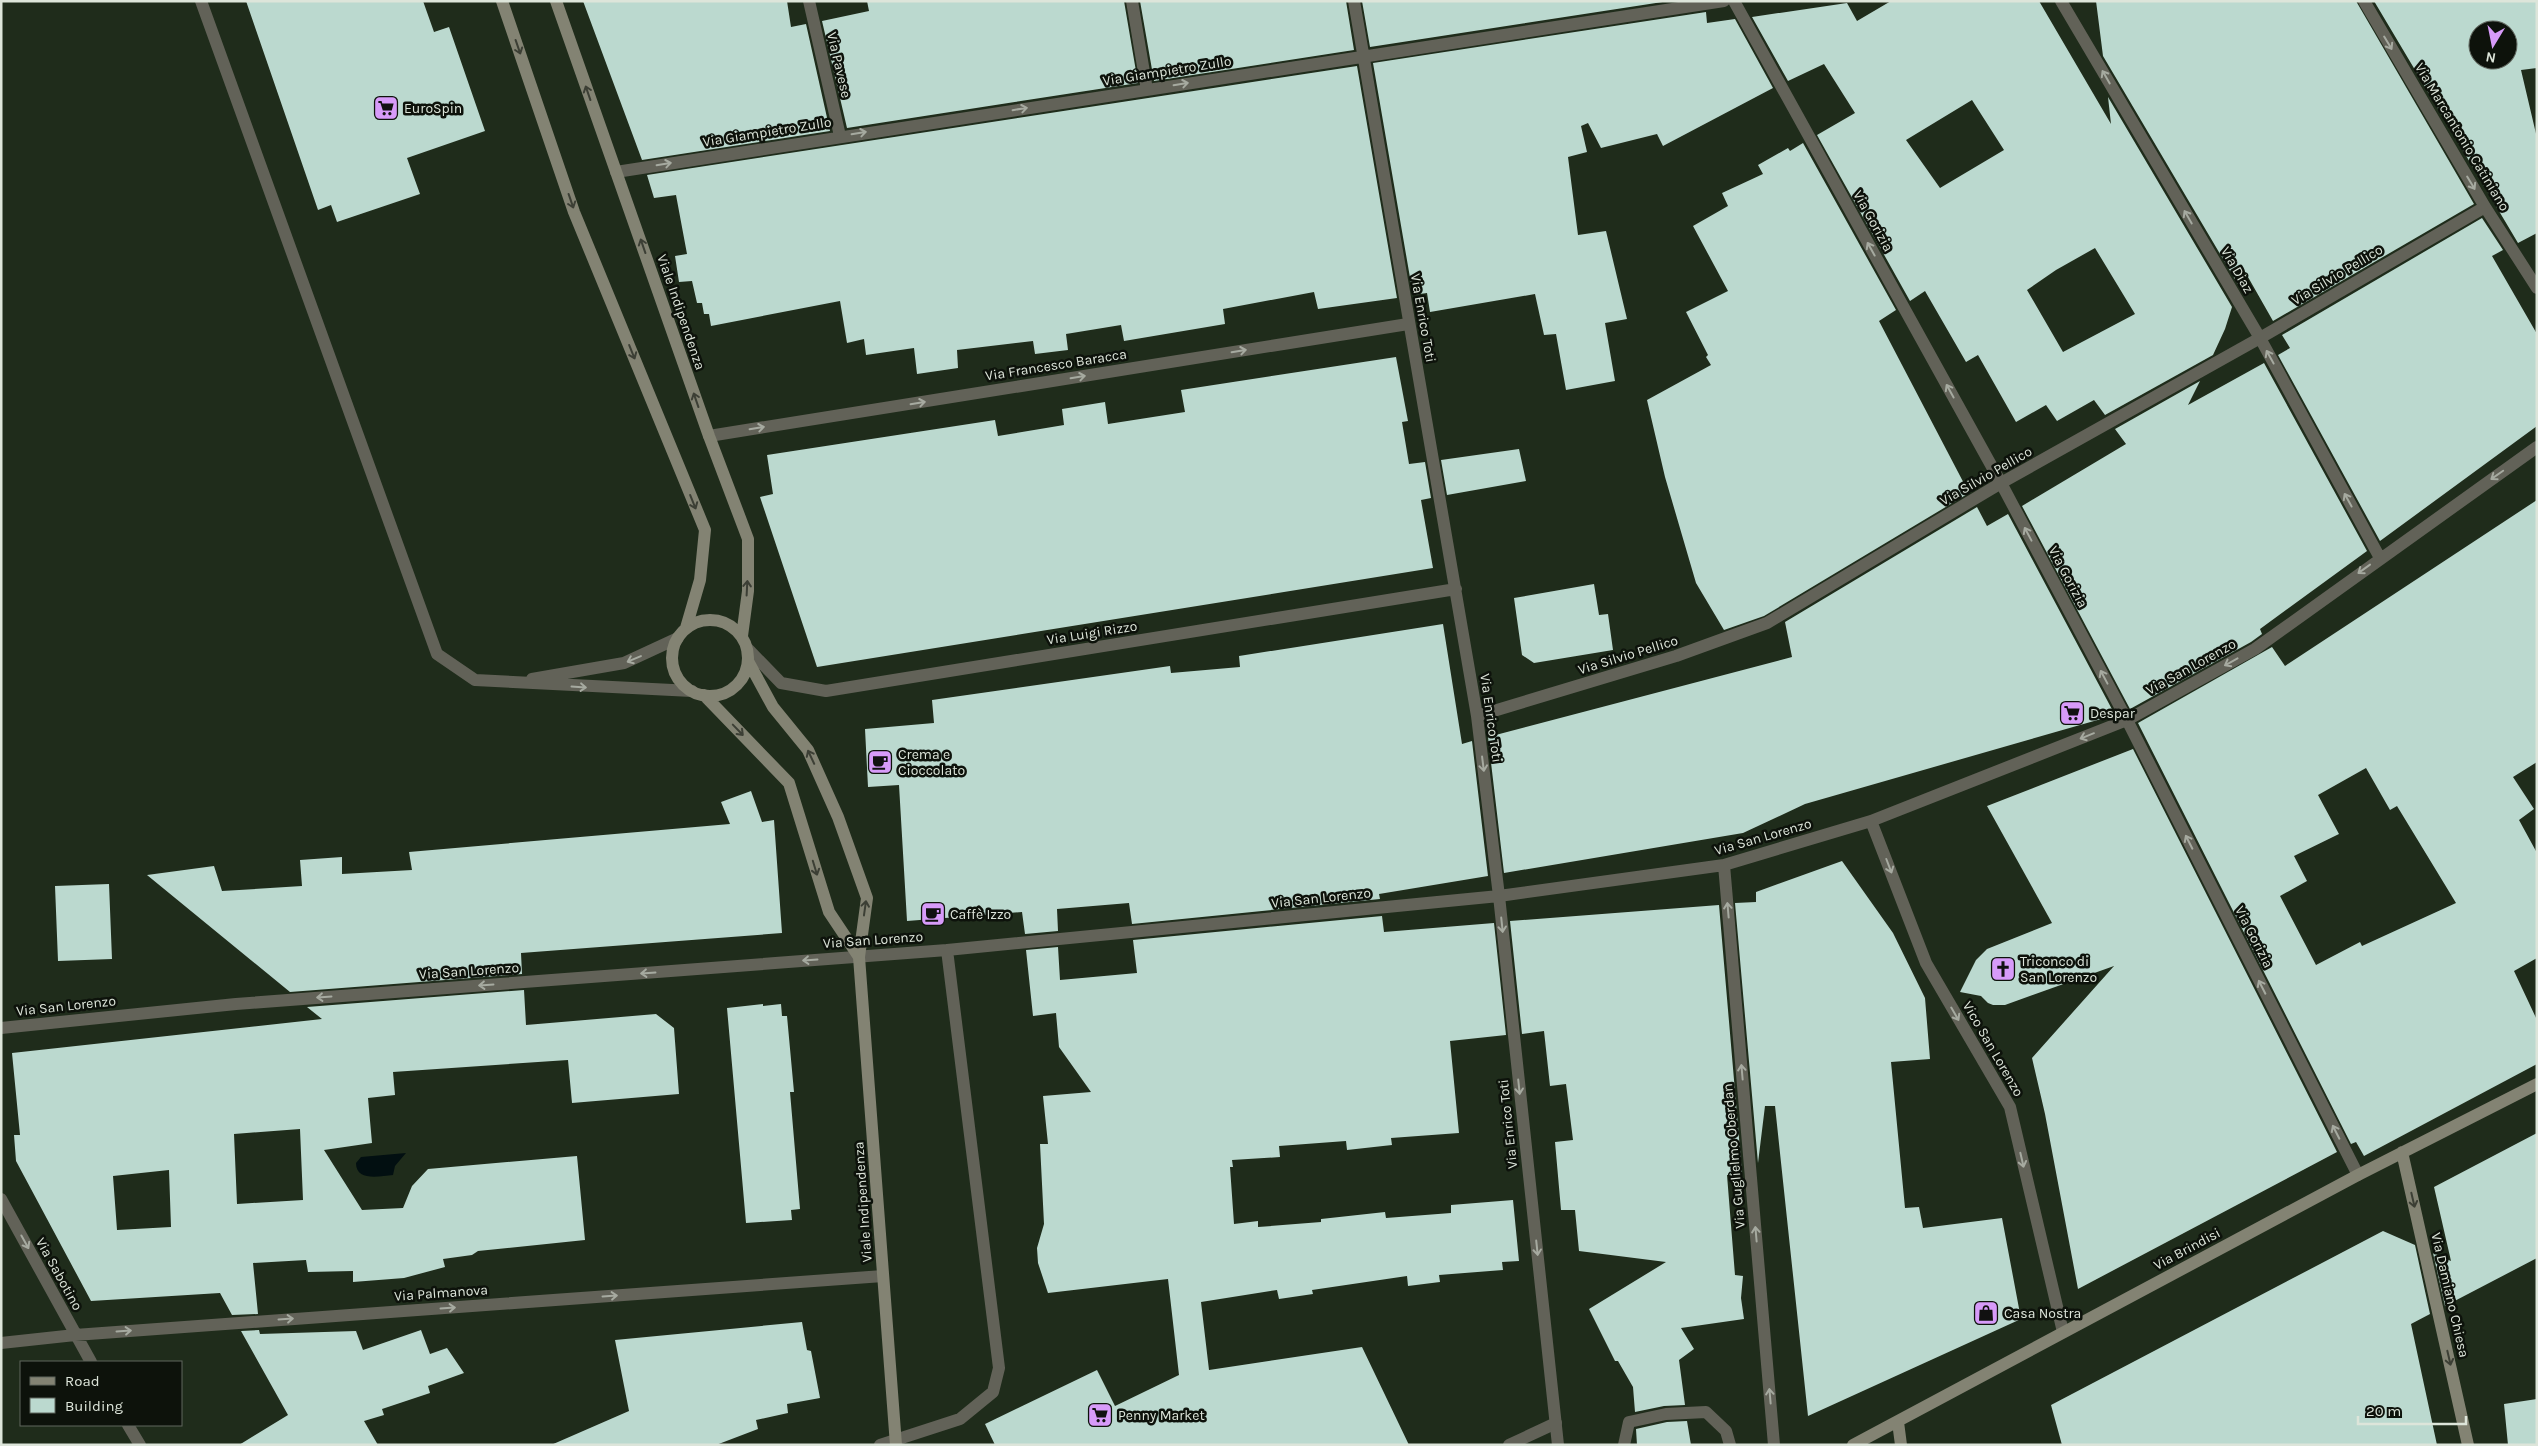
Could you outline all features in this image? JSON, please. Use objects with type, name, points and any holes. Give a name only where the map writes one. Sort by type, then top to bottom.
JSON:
[{"type":"main road","points":[[502,1],[574,212],[705,530],[700,580],[682,633],[673,649],[672,662],[675,674],[682,684],[698,693],[717,695],[729,691],[739,683],[745,673],[746,648],[733,628],[721,622],[709,620],[697,622],[682,633]]},
{"type":"main road","name":"Viale Indipendenza","points":[[556,1],[709,436],[748,539],[746,648],[773,707],[808,750],[838,817],[867,898],[859,956],[896,1441]]},
{"type":"main road","name":"Viale Indipendenza","points":[[698,693],[789,783],[829,912],[859,956]]},
{"type":"main road","name":"Via Brindisi","points":[[1853,1445],[2358,1175],[2537,1084]]},
{"type":"main road","name":"Via Damiano Chiesa","points":[[2402,1152],[2468,1445]]},
{"type":"main road","points":[[1898,1422],[1901,1445]]},
{"type":"street","points":[[201,1],[437,654],[475,680],[698,693]]},
{"type":"street","name":"Via Pavese","points":[[809,1],[840,136]]},
{"type":"street","points":[[1132,1],[1147,90]]},
{"type":"street","name":"Via Enrico Toti","points":[[1354,1],[1408,324],[1456,588],[1477,716],[1499,896],[1558,1445]]},
{"type":"street","name":"Via Giampietro Zullo","points":[[616,172],[1364,55],[1724,1]]},
{"type":"street","name":"Via Gorizia","points":[[1734,1],[2001,484],[2127,720],[2358,1175]]},
{"type":"street","name":"Via Diaz","points":[[2061,1],[2260,338],[2380,558]]},
{"type":"street","name":"Via Marcantonio Catiniano","points":[[2364,1],[2485,207],[2537,288]]},
{"type":"street","name":"Via Silvio Pellico","points":[[1477,716],[1676,656],[1767,623],[2001,484],[2260,338],[2485,207]]},
{"type":"street","name":"Via Francesco Baracca","points":[[709,436],[1408,324]]},
{"type":"street","name":"Via San Lorenzo","points":[[1,1028],[236,1004],[947,950],[1499,896],[1724,865],[1871,821],[2127,720],[2255,649],[2537,447]]},
{"type":"street","name":"Via Luigi Rizzo","points":[[746,648],[781,683],[826,691],[1456,588]]},
{"type":"street","points":[[513,682],[624,663],[682,633]]},
{"type":"street","name":"Vico San Lorenzo","points":[[1871,821],[1926,963],[2010,1107],[2063,1332]]},
{"type":"street","name":"Via Guglielmo Oberdan","points":[[1724,865],[1774,1445]]},
{"type":"street","points":[[880,1445],[960,1419],[993,1392],[1000,1368],[947,950]]},
{"type":"street","name":"Via Sabotino","points":[[1,1199],[90,1361]]},
{"type":"street","name":"Via Palmanova","points":[[1,1343],[75,1335],[883,1276]]},
{"type":"street","points":[[1624,1445],[1630,1422],[1666,1414],[1706,1412],[1726,1432],[1730,1445]]},
{"type":"street","points":[[1509,1445],[1556,1423]]},
{"type":"street","points":[[129,1426],[140,1445]]},
{"type":"shaded area","points":[[406,1153],[395,1166],[393,1175],[376,1177],[364,1175],[357,1169],[356,1163],[361,1157]]},
{"type":"building","points":[[246,1],[423,1],[434,32],[449,27],[485,131],[407,158],[420,194],[337,222],[331,205],[318,210]]},
{"type":"building","points":[[583,1],[787,1],[791,27],[806,24],[830,131],[642,160]]},
{"type":"building","points":[[867,1],[1124,1],[1138,83],[847,128],[822,21],[869,11]]},
{"type":"building","points":[[1140,1],[1346,1],[1354,50],[1154,81]]},
{"type":"building","points":[[1362,1],[1669,1],[1370,47]]},
{"type":"building","points":[[1891,1],[2039,1],[2111,124],[2108,97],[2232,307],[2225,329],[2213,355],[2105,415],[2094,400],[2057,421],[2046,405],[2016,422],[1978,355],[1966,362],[1925,291],[1910,301],[1817,135],[1855,113],[1824,64],[1788,81],[1752,17],[1847,3],[1857,21]],"holes":[[[1972,100],[2004,150],[1940,188],[1906,140]],[[2095,248],[2135,314],[2063,352],[2027,290],[2056,270]]]},
{"type":"building","points":[[2096,1],[2356,1],[2474,204],[2273,321],[2244,270],[2239,286],[2103,56]]},
{"type":"building","points":[[2374,1],[2537,1],[2537,68],[2521,70],[2537,138],[2537,233],[2518,243]]},
{"type":"building","points":[[1706,12],[1707,23],[1735,19],[1773,88],[1663,146],[1657,134],[1601,148],[1588,123],[1581,126],[1587,152],[1568,157],[1578,235],[1606,231],[1627,319],[1605,323],[1615,381],[1566,390],[1556,334],[1544,335],[1535,294],[1430,312],[1427,293],[1413,295],[1373,63]]},
{"type":"building","points":[[1357,66],[1397,298],[1318,309],[1314,292],[1223,309],[1225,324],[1124,341],[1121,325],[1066,334],[1068,350],[1035,354],[1033,341],[957,350],[958,368],[917,374],[914,348],[866,355],[864,339],[847,343],[840,301],[711,326],[709,314],[704,314],[702,303],[697,303],[692,281],[679,282],[675,256],[687,254],[676,195],[654,198],[647,175]]},
{"type":"building","points":[[1803,143],[1896,310],[1879,321],[1969,493],[1764,616],[1724,630],[1696,583],[1665,477],[1647,400],[1711,365],[1706,357],[1708,355],[1686,312],[1728,291],[1693,226],[1728,206],[1722,193],[1763,174],[1758,165],[1788,148],[1790,151]]},
{"type":"building","points":[[2482,218],[2503,250],[2492,256],[2537,334],[2537,426],[2380,541],[2278,355],[2290,348],[2282,335]]},
{"type":"building","points":[[1396,357],[1408,421],[1402,422],[1409,464],[1425,462],[1431,498],[1421,500],[1433,568],[817,667],[760,497],[773,494],[767,455],[995,420],[998,436],[1064,425],[1062,409],[1105,402],[1108,424],[1185,412],[1181,390]]},
{"type":"building","points":[[2264,363],[2367,551],[2260,629],[2262,634],[2251,642],[2130,709],[2022,506],[2126,444],[2115,429],[2200,381],[2188,405]]},
{"type":"building","points":[[1519,449],[1526,481],[1447,495],[1441,460]]},
{"type":"building","points":[[2537,500],[2537,762],[2513,777],[2534,809],[2519,820],[2537,853],[2537,958],[2514,971],[2537,1020],[2537,1064],[2364,1156],[2356,1142],[2351,1144],[2138,723],[2272,647],[2285,666]],"holes":[[[2366,768],[2390,810],[2397,806],[2456,903],[2362,946],[2360,942],[2316,965],[2280,896],[2307,881],[2294,856],[2339,834],[2318,795]]]},
{"type":"building","points":[[1977,507],[1987,526],[2008,514],[2115,715],[1805,804],[1743,833],[1504,873],[1488,737],[1792,657],[1785,622]]},
{"type":"building","points":[[1594,584],[1599,615],[1608,614],[1613,650],[1534,663],[1522,655],[1514,598]]},
{"type":"building","points":[[1443,624],[1462,744],[1472,741],[1488,876],[1379,894],[1380,899],[1132,924],[1129,903],[1057,909],[1058,931],[1025,934],[1022,912],[907,921],[899,785],[868,787],[865,729],[934,723],[932,700],[1170,666],[1171,673],[1240,667],[1239,656]]},
{"type":"building","points":[[2133,749],[2337,1152],[2078,1289],[2045,1114],[2032,1058],[2114,966],[2005,1005],[1993,1005],[1981,996],[1960,992],[1976,960],[1987,949],[2052,923],[1987,806]]},
{"type":"building","points":[[751,791],[762,822],[774,820],[782,933],[521,953],[522,974],[290,992],[147,875],[214,866],[222,891],[302,886],[300,860],[342,857],[342,874],[412,870],[409,852],[730,824],[721,802]]},
{"type":"building","points":[[1842,861],[1893,933],[1925,998],[1930,1059],[1891,1062],[1905,1208],[1919,1207],[1923,1228],[2002,1218],[2021,1319],[1808,1416],[1775,1106],[1765,1106],[1758,1163],[1735,903],[1756,902],[1756,892]]},
{"type":"building","points":[[109,884],[112,959],[58,961],[55,886]]},
{"type":"building","points":[[1719,905],[1742,1173],[1727,1175],[1735,1275],[1743,1276],[1741,1298],[1744,1319],[1681,1328],[1694,1349],[1679,1360],[1685,1405],[1664,1406],[1635,1412],[1633,1387],[1618,1361],[1615,1361],[1589,1309],[1666,1262],[1579,1251],[1575,1210],[1561,1210],[1555,1142],[1573,1140],[1566,1084],[1550,1086],[1544,1031],[1522,1034],[1510,921]]},
{"type":"building","points":[[1382,916],[1384,932],[1494,923],[1506,1035],[1450,1041],[1459,1133],[1391,1138],[1392,1145],[1347,1150],[1346,1141],[1279,1146],[1280,1157],[1232,1160],[1233,1167],[1230,1167],[1234,1224],[1258,1221],[1258,1227],[1321,1222],[1321,1219],[1385,1212],[1386,1218],[1451,1213],[1451,1205],[1513,1200],[1519,1261],[1502,1262],[1503,1270],[1439,1275],[1440,1282],[1408,1286],[1407,1276],[1312,1290],[1313,1294],[1279,1299],[1277,1290],[1201,1302],[1209,1370],[1362,1347],[1409,1445],[995,1445],[985,1424],[1097,1370],[1115,1406],[1179,1375],[1168,1279],[1048,1293],[1038,1263],[1037,1248],[1044,1224],[1040,1144],[1048,1144],[1043,1096],[1091,1092],[1059,1047],[1056,1013],[1033,1016],[1026,950],[1058,947],[1060,980],[1137,973],[1133,940]]},
{"type":"building","points":[[524,990],[526,1025],[656,1014],[674,1028],[679,1094],[572,1103],[568,1060],[393,1072],[395,1095],[368,1098],[372,1143],[324,1150],[362,1210],[403,1208],[412,1186],[428,1169],[577,1156],[585,1240],[478,1251],[472,1255],[443,1259],[445,1267],[404,1278],[353,1282],[353,1271],[308,1272],[306,1260],[253,1263],[258,1314],[232,1315],[220,1293],[91,1301],[16,1161],[14,1135],[20,1135],[12,1053],[322,1019],[307,1007]],"holes":[[[300,1129],[303,1200],[237,1204],[234,1134]],[[169,1170],[171,1227],[117,1230],[113,1176]]]},
{"type":"building","points":[[763,1004],[763,1006],[781,1004],[782,1016],[787,1016],[794,1092],[790,1092],[800,1209],[791,1210],[792,1220],[746,1223],[727,1008]]},
{"type":"building","points":[[2537,1133],[2537,1258],[2445,1306],[2433,1253],[2451,1261],[2434,1187]]},
{"type":"building","points":[[2383,1231],[2415,1245],[2430,1314],[2411,1324],[2437,1445],[2062,1445],[2051,1405]]},
{"type":"building","points":[[802,1322],[807,1350],[811,1351],[820,1398],[787,1404],[788,1413],[756,1420],[758,1429],[716,1445],[551,1445],[629,1411],[615,1340]]},
{"type":"building","points":[[259,1330],[260,1334],[356,1331],[363,1350],[421,1330],[430,1354],[447,1348],[464,1373],[428,1386],[430,1393],[382,1409],[384,1415],[364,1421],[378,1445],[239,1445],[288,1415],[241,1331]]},
{"type":"building","points":[[2537,1399],[2537,1445],[2508,1445],[2504,1404]]},
{"type":"building","points":[[1687,1421],[1691,1445],[1637,1445],[1636,1429],[1667,1422]]},
{"type":"place","name":"EuroSpin","points":[[386,108]]},
{"type":"place","name":"Despar","points":[[2072,713]]},
{"type":"place","name":"Crema e Cioccolato","points":[[880,762]]},
{"type":"place","name":"Caffè Izzo","points":[[933,914]]},
{"type":"place","name":"Triconco di San Lorenzo","points":[[2003,969]]},
{"type":"place","name":"Casa Nostra","points":[[1986,1313]]},
{"type":"place","name":"Penny Market","points":[[1100,1415]]}]
